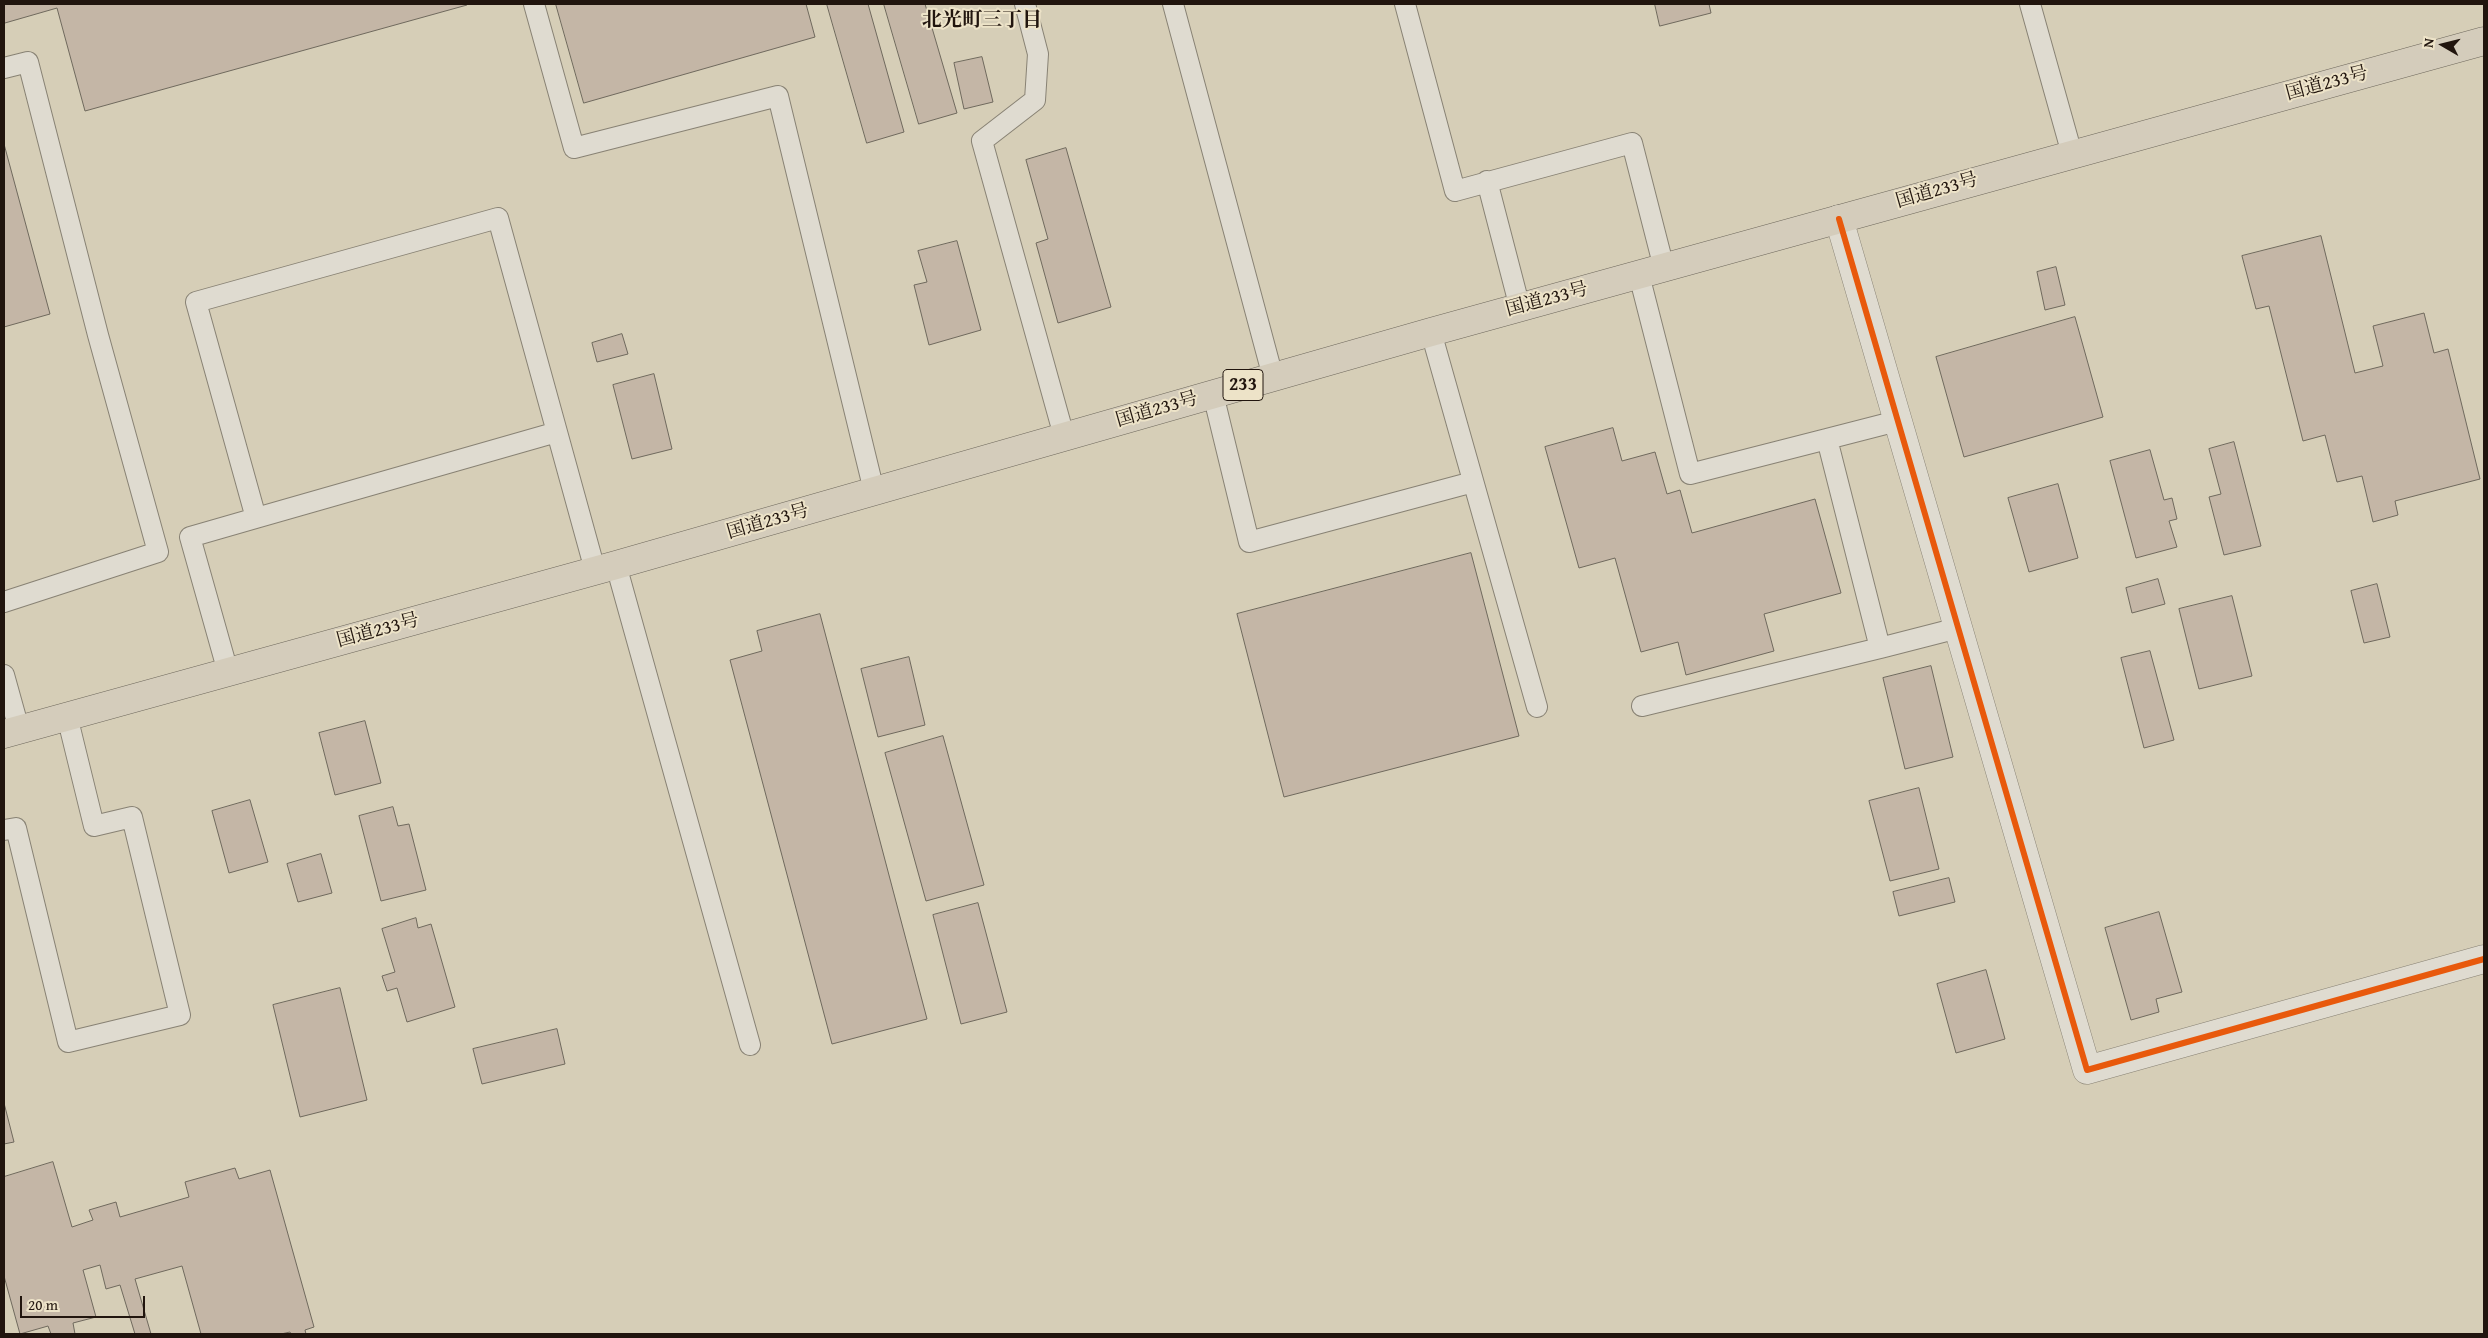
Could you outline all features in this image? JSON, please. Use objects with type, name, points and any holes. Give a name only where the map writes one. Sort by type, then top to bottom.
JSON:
[{"type":"highway","name":"国道233号","points":[[11,732],[606,568],[1431,332],[2484,41]]},
{"type":"street","points":[[1838,219],[2086,1070],[2484,959]]},
{"type":"lane","points":[[534,4],[574,148],[778,96],[874,491]]},
{"type":"lane","points":[[1025,4],[1038,54],[1035,100],[982,141],[1064,436]]},
{"type":"lane","points":[[1172,4],[1273,377]]},
{"type":"lane","points":[[1405,4],[1455,191],[1632,143],[1652,271],[1690,474],[1898,420]]},
{"type":"lane","points":[[2030,4],[2072,154]]},
{"type":"lane","points":[[4,68],[28,62],[101,345],[158,552],[4,602]]},
{"type":"lane","points":[[1487,181],[1520,308]]},
{"type":"lane","points":[[256,518],[196,302],[498,218],[557,432],[606,568],[750,1045]]},
{"type":"lane","points":[[1431,332],[1538,707]]},
{"type":"lane","points":[[1213,394],[1249,542],[1473,482]]},
{"type":"lane","points":[[228,672],[190,536],[557,432]]},
{"type":"lane","points":[[1827,439],[1880,648]]},
{"type":"lane","points":[[1642,706],[1958,628]]},
{"type":"lane","points":[[4,675],[11,732]]},
{"type":"lane","points":[[4,830],[16,828],[68,1042],[180,1015],[132,817],[94,826],[67,716]]},
{"type":"building","points":[[4,4],[467,5],[85,111],[57,8],[5,23]]},
{"type":"building","points":[[556,4],[806,4],[815,37],[584,103]]},
{"type":"building","points":[[827,4],[868,4],[904,132],[867,143]]},
{"type":"building","points":[[884,4],[925,4],[957,113],[919,124]]},
{"type":"building","points":[[1655,4],[1709,4],[1711,13],[1660,26]]},
{"type":"building","points":[[982,57],[993,102],[964,109],[954,63]]},
{"type":"building","points":[[4,144],[50,314],[4,327]]},
{"type":"building","points":[[1066,148],[1111,307],[1058,323],[1036,243],[1048,239],[1026,160]]},
{"type":"building","points":[[2321,236],[2355,373],[2383,366],[2373,326],[2424,313],[2434,353],[2448,349],[2480,479],[2395,501],[2398,515],[2373,522],[2362,476],[2337,482],[2325,435],[2303,441],[2269,306],[2256,309],[2242,256]]},
{"type":"building","points":[[957,241],[981,330],[929,345],[914,285],[927,282],[918,251]]},
{"type":"building","points":[[2056,267],[2065,305],[2045,310],[2037,272]]},
{"type":"building","points":[[2075,317],[2103,417],[1964,457],[1936,357]]},
{"type":"building","points":[[622,334],[628,354],[597,362],[592,343]]},
{"type":"building","points":[[654,374],[672,449],[632,459],[613,385]]},
{"type":"building","points":[[1613,428],[1622,461],[1655,452],[1667,494],[1680,490],[1692,533],[1815,499],[1841,593],[1764,614],[1774,651],[1686,675],[1678,642],[1641,652],[1615,558],[1579,568],[1545,447]]},
{"type":"building","points":[[2234,442],[2261,546],[2224,555],[2209,497],[2221,494],[2209,449]]},
{"type":"building","points":[[2150,450],[2164,500],[2172,498],[2177,519],[2169,521],[2177,547],[2136,558],[2110,461]]},
{"type":"building","points":[[2058,484],[2078,558],[2029,572],[2008,498]]},
{"type":"building","points":[[1471,553],[1519,736],[1284,797],[1237,614]]},
{"type":"building","points":[[2158,579],[2165,604],[2132,613],[2126,588]]},
{"type":"building","points":[[2377,584],[2390,637],[2364,643],[2351,591]]},
{"type":"building","points":[[2232,596],[2252,676],[2199,689],[2179,609]]},
{"type":"building","points":[[820,614],[927,1019],[832,1044],[730,660],[762,651],[757,631]]},
{"type":"building","points":[[2150,651],[2174,740],[2144,748],[2121,658]]},
{"type":"building","points":[[909,657],[925,725],[878,737],[861,669]]},
{"type":"building","points":[[1931,666],[1953,757],[1905,769],[1883,678]]},
{"type":"building","points":[[365,721],[381,783],[335,795],[319,733]]},
{"type":"building","points":[[943,736],[984,885],[926,901],[885,753]]},
{"type":"building","points":[[1919,788],[1939,869],[1890,881],[1869,801]]},
{"type":"building","points":[[250,800],[268,862],[229,873],[212,811]]},
{"type":"building","points":[[393,807],[398,826],[409,824],[426,890],[381,901],[359,816]]},
{"type":"building","points":[[321,854],[332,893],[298,902],[287,864]]},
{"type":"building","points":[[1949,878],[1955,902],[1899,916],[1893,892]]},
{"type":"building","points":[[978,903],[1007,1012],[961,1024],[933,915]]},
{"type":"building","points":[[2159,912],[2182,992],[2156,999],[2159,1012],[2131,1020],[2105,928]]},
{"type":"building","points":[[416,918],[418,928],[431,924],[455,1007],[407,1022],[397,988],[387,991],[382,976],[395,972],[382,929]]},
{"type":"building","points":[[1986,970],[2005,1039],[1956,1053],[1937,984]]},
{"type":"building","points":[[340,988],[367,1100],[300,1117],[273,1005]]},
{"type":"building","points":[[557,1029],[565,1064],[482,1084],[473,1049]]},
{"type":"building","points":[[4,1103],[14,1142],[4,1144]]},
{"type":"building","points":[[53,1162],[72,1227],[93,1220],[89,1210],[116,1202],[120,1217],[189,1197],[185,1182],[235,1168],[239,1179],[270,1170],[314,1327],[305,1330],[306,1334],[291,1334],[290,1332],[281,1334],[201,1334],[182,1266],[135,1279],[151,1334],[135,1334],[120,1285],[106,1289],[100,1265],[83,1270],[96,1317],[73,1323],[75,1334],[51,1334],[48,1326],[20,1334],[4,1276],[4,1177]]},
{"type":"cycle path","points":[[1839,219],[2087,1070],[2484,959]]},
{"type":"district","name":"北光町三丁目","points":[[982,21]]}]
